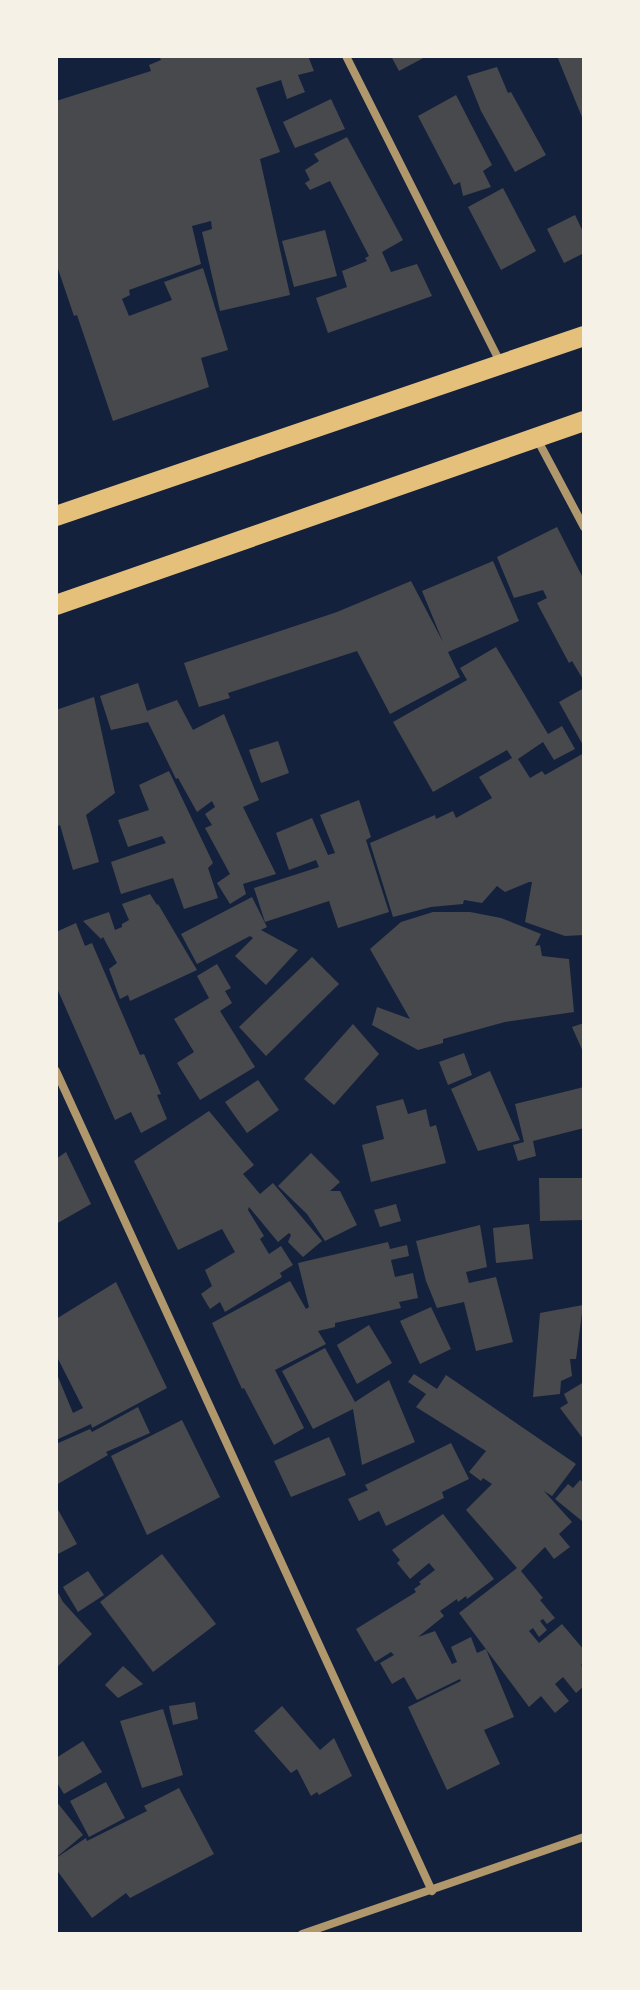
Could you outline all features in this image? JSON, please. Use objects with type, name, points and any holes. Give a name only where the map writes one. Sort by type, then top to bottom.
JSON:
[{"type":"main road","points":[[56,516],[584,336]]},
{"type":"main road","points":[[56,605],[584,421]]},
{"type":"street","points":[[346,56],[500,363]]},
{"type":"street","points":[[535,437],[584,527]]},
{"type":"street","points":[[56,1071],[432,1891]]},
{"type":"street","points":[[302,1934],[584,1837]]},
{"type":"building","points":[[159,56],[308,56],[314,71],[298,75],[305,92],[287,99],[281,80],[256,88],[280,152],[260,159],[290,295],[220,311],[202,232],[212,229],[211,221],[192,226],[201,264],[129,290],[130,295],[122,299],[129,316],[172,300],[164,282],[203,268],[228,350],[201,358],[209,387],[113,421],[56,263],[56,101],[151,71],[149,65],[161,60]]},
{"type":"building","points":[[391,56],[427,56],[399,71]]},
{"type":"building","points":[[557,56],[584,56],[584,122]]},
{"type":"building","points":[[497,67],[508,93],[511,92],[546,155],[515,172],[481,111],[467,76]]},
{"type":"building","points":[[456,95],[492,165],[483,171],[491,187],[463,196],[460,182],[454,185],[418,116]]},
{"type":"building","points":[[331,99],[345,129],[295,148],[283,122]]},
{"type":"building","points":[[347,137],[403,240],[382,252],[391,272],[417,264],[432,296],[328,333],[316,298],[347,287],[342,271],[367,261],[365,258],[369,256],[330,181],[310,190],[305,183],[310,180],[305,170],[319,161],[314,154]]},
{"type":"building","points":[[503,188],[536,251],[501,270],[468,207]]},
{"type":"building","points":[[575,215],[584,234],[584,253],[564,263],[547,229]]},
{"type":"building","points":[[325,230],[337,276],[294,287],[282,241]]},
{"type":"building","points":[[557,527],[584,580],[584,681],[572,661],[569,663],[537,603],[547,598],[543,590],[514,598],[497,557]]},
{"type":"building","points":[[493,561],[519,621],[448,652],[460,677],[390,714],[357,651],[228,693],[230,698],[199,707],[184,663],[337,612],[411,581],[443,642],[422,591]]},
{"type":"building","points":[[496,647],[548,734],[562,726],[575,749],[554,760],[543,742],[518,759],[530,778],[542,771],[545,775],[584,753],[584,935],[565,936],[525,922],[532,882],[505,892],[497,886],[482,903],[464,900],[463,904],[431,907],[393,917],[370,843],[435,815],[436,819],[453,811],[456,818],[492,798],[479,777],[512,758],[507,750],[433,792],[393,722],[467,680],[460,668]]},
{"type":"building","points":[[138,683],[147,711],[177,700],[193,730],[224,714],[259,800],[243,807],[276,874],[243,884],[246,894],[230,904],[217,883],[230,874],[205,828],[212,825],[205,814],[215,807],[212,801],[197,812],[176,779],[148,722],[111,730],[100,696]]},
{"type":"building","points":[[584,688],[584,747],[559,702]]},
{"type":"building","points":[[94,697],[115,793],[86,815],[99,862],[73,870],[60,825],[56,827],[56,710]]},
{"type":"building","points":[[278,741],[289,773],[261,783],[249,750]]},
{"type":"building","points":[[169,771],[213,863],[208,868],[218,898],[184,909],[173,878],[121,894],[111,862],[166,843],[162,836],[128,847],[118,820],[149,810],[139,785]]},
{"type":"building","points":[[359,800],[371,837],[366,840],[389,912],[338,928],[329,901],[265,922],[254,888],[319,867],[316,860],[289,870],[276,833],[312,818],[328,855],[335,853],[320,815]]},
{"type":"building","points":[[150,894],[197,970],[130,1001],[128,995],[120,999],[109,969],[117,963],[103,937],[101,939],[83,921],[109,912],[115,930],[129,920],[122,904]]},
{"type":"building","points":[[252,897],[267,927],[261,930],[298,950],[266,985],[235,956],[253,938],[250,936],[197,964],[181,934]]},
{"type":"building","points":[[433,912],[470,912],[501,918],[541,934],[535,946],[540,945],[542,956],[569,959],[574,1012],[505,1022],[443,1039],[443,1043],[418,1050],[372,1025],[377,1007],[410,1019],[370,949],[401,922]]},
{"type":"building","points":[[76,923],[85,946],[92,943],[140,1055],[144,1054],[161,1094],[157,1095],[167,1119],[141,1133],[131,1112],[115,1120],[56,986],[56,932]]},
{"type":"building","points":[[312,957],[339,984],[266,1056],[239,1027]]},
{"type":"building","points":[[217,964],[231,988],[225,991],[232,1003],[220,1011],[255,1067],[200,1100],[177,1063],[194,1052],[174,1019],[209,998],[197,976]]},
{"type":"building","points":[[584,1023],[584,1054],[572,1027]]},
{"type":"building","points":[[353,1024],[379,1054],[334,1105],[304,1079]]},
{"type":"building","points":[[464,1053],[472,1075],[448,1085],[439,1062]]},
{"type":"building","points":[[490,1071],[520,1140],[478,1151],[451,1089]]},
{"type":"building","points":[[258,1080],[279,1110],[247,1133],[225,1102]]},
{"type":"building","points":[[584,1087],[584,1128],[533,1141],[536,1156],[518,1161],[513,1145],[524,1142],[515,1104]]},
{"type":"building","points":[[403,1099],[408,1114],[426,1109],[430,1127],[436,1125],[446,1163],[371,1182],[362,1145],[384,1139],[376,1106]]},
{"type":"building","points":[[209,1111],[254,1165],[243,1174],[260,1194],[273,1183],[322,1241],[303,1257],[288,1242],[289,1233],[278,1242],[249,1207],[264,1236],[260,1239],[269,1254],[281,1246],[293,1265],[280,1273],[282,1277],[225,1312],[220,1302],[210,1309],[201,1294],[212,1286],[205,1270],[235,1252],[222,1229],[178,1250],[134,1161]]},
{"type":"building","points":[[66,1152],[91,1204],[56,1224],[56,1159]]},
{"type":"building","points":[[311,1153],[340,1182],[330,1191],[340,1191],[357,1225],[325,1241],[307,1214],[278,1186]]},
{"type":"building","points":[[539,1178],[584,1178],[584,1220],[540,1221]]},
{"type":"building","points":[[396,1204],[401,1221],[380,1227],[374,1210]]},
{"type":"building","points":[[529,1224],[533,1259],[496,1263],[493,1228]]},
{"type":"building","points":[[480,1225],[487,1267],[466,1272],[469,1283],[496,1277],[513,1342],[476,1351],[464,1302],[437,1308],[426,1281],[416,1241]]},
{"type":"building","points":[[388,1242],[390,1249],[407,1245],[409,1256],[391,1260],[395,1277],[413,1273],[418,1298],[399,1302],[401,1308],[335,1323],[335,1327],[318,1331],[326,1344],[275,1370],[304,1428],[274,1445],[242,1389],[212,1323],[290,1281],[306,1309],[309,1307],[298,1263]]},
{"type":"building","points":[[116,1282],[167,1388],[92,1428],[91,1424],[56,1440],[56,1372],[73,1413],[83,1408],[56,1355],[56,1319]]},
{"type":"building","points":[[583,1305],[576,1359],[570,1359],[572,1376],[561,1381],[560,1394],[533,1397],[540,1313]]},
{"type":"building","points":[[431,1307],[451,1349],[420,1364],[400,1321]]},
{"type":"building","points":[[369,1325],[392,1363],[357,1384],[337,1345]]},
{"type":"building","points":[[325,1348],[355,1402],[389,1380],[415,1442],[362,1465],[353,1409],[313,1429],[282,1371]]},
{"type":"building","points":[[414,1374],[437,1389],[446,1375],[576,1464],[552,1496],[544,1491],[572,1522],[559,1534],[570,1547],[554,1559],[545,1547],[521,1571],[555,1618],[547,1624],[543,1619],[540,1621],[547,1630],[539,1637],[533,1628],[529,1631],[539,1643],[562,1624],[584,1650],[581,1665],[584,1669],[584,1686],[576,1693],[563,1677],[555,1684],[569,1701],[555,1713],[541,1696],[529,1707],[459,1613],[517,1568],[466,1510],[492,1484],[483,1478],[481,1481],[469,1472],[486,1451],[416,1407],[426,1394],[408,1382]]},
{"type":"building","points":[[584,1382],[584,1440],[560,1408],[568,1403],[564,1394]]},
{"type":"building","points":[[138,1407],[150,1433],[106,1452],[108,1455],[56,1485],[56,1444],[90,1429],[92,1432]]},
{"type":"building","points":[[182,1420],[220,1497],[147,1535],[111,1456]]},
{"type":"building","points":[[329,1437],[346,1475],[291,1497],[274,1461]]},
{"type":"building","points":[[451,1443],[469,1479],[442,1492],[444,1498],[386,1526],[379,1511],[359,1521],[348,1499],[368,1490],[365,1485]]},
{"type":"building","points":[[580,1480],[584,1483],[582,1521],[555,1499],[568,1484],[573,1488]]},
{"type":"building","points":[[56,1506],[77,1544],[56,1555]]},
{"type":"building","points":[[443,1514],[494,1579],[467,1599],[466,1596],[458,1602],[457,1599],[440,1611],[444,1616],[418,1637],[435,1631],[452,1664],[457,1662],[451,1647],[471,1637],[477,1653],[486,1649],[514,1717],[484,1730],[500,1764],[447,1790],[408,1707],[460,1679],[417,1700],[404,1677],[392,1684],[380,1663],[394,1655],[391,1652],[375,1662],[356,1629],[416,1592],[414,1589],[421,1584],[419,1582],[435,1570],[429,1563],[410,1579],[397,1563],[400,1560],[392,1550]]},
{"type":"building","points":[[162,1554],[216,1624],[153,1672],[100,1602]]},
{"type":"building","points":[[88,1571],[104,1595],[78,1612],[63,1587]]},
{"type":"building","points":[[56,1589],[63,1602],[92,1634],[56,1668]]},
{"type":"building","points":[[123,1666],[143,1684],[118,1698],[105,1685]]},
{"type":"building","points":[[195,1702],[198,1719],[173,1725],[169,1706]]},
{"type":"building","points":[[282,1706],[320,1750],[334,1738],[352,1776],[319,1795],[317,1792],[311,1796],[297,1769],[291,1773],[254,1731]]},
{"type":"building","points":[[163,1709],[183,1775],[142,1788],[120,1721]]},
{"type":"building","points":[[83,1741],[102,1772],[64,1794],[56,1781],[56,1758]]},
{"type":"building","points":[[106,1782],[125,1818],[89,1837],[70,1801]]},
{"type":"building","points":[[179,1788],[214,1854],[130,1898],[126,1893],[92,1918],[56,1869],[56,1858],[86,1838],[87,1841],[147,1811],[144,1806]]},
{"type":"building","points":[[56,1801],[83,1835],[58,1856],[56,1854]]}]
